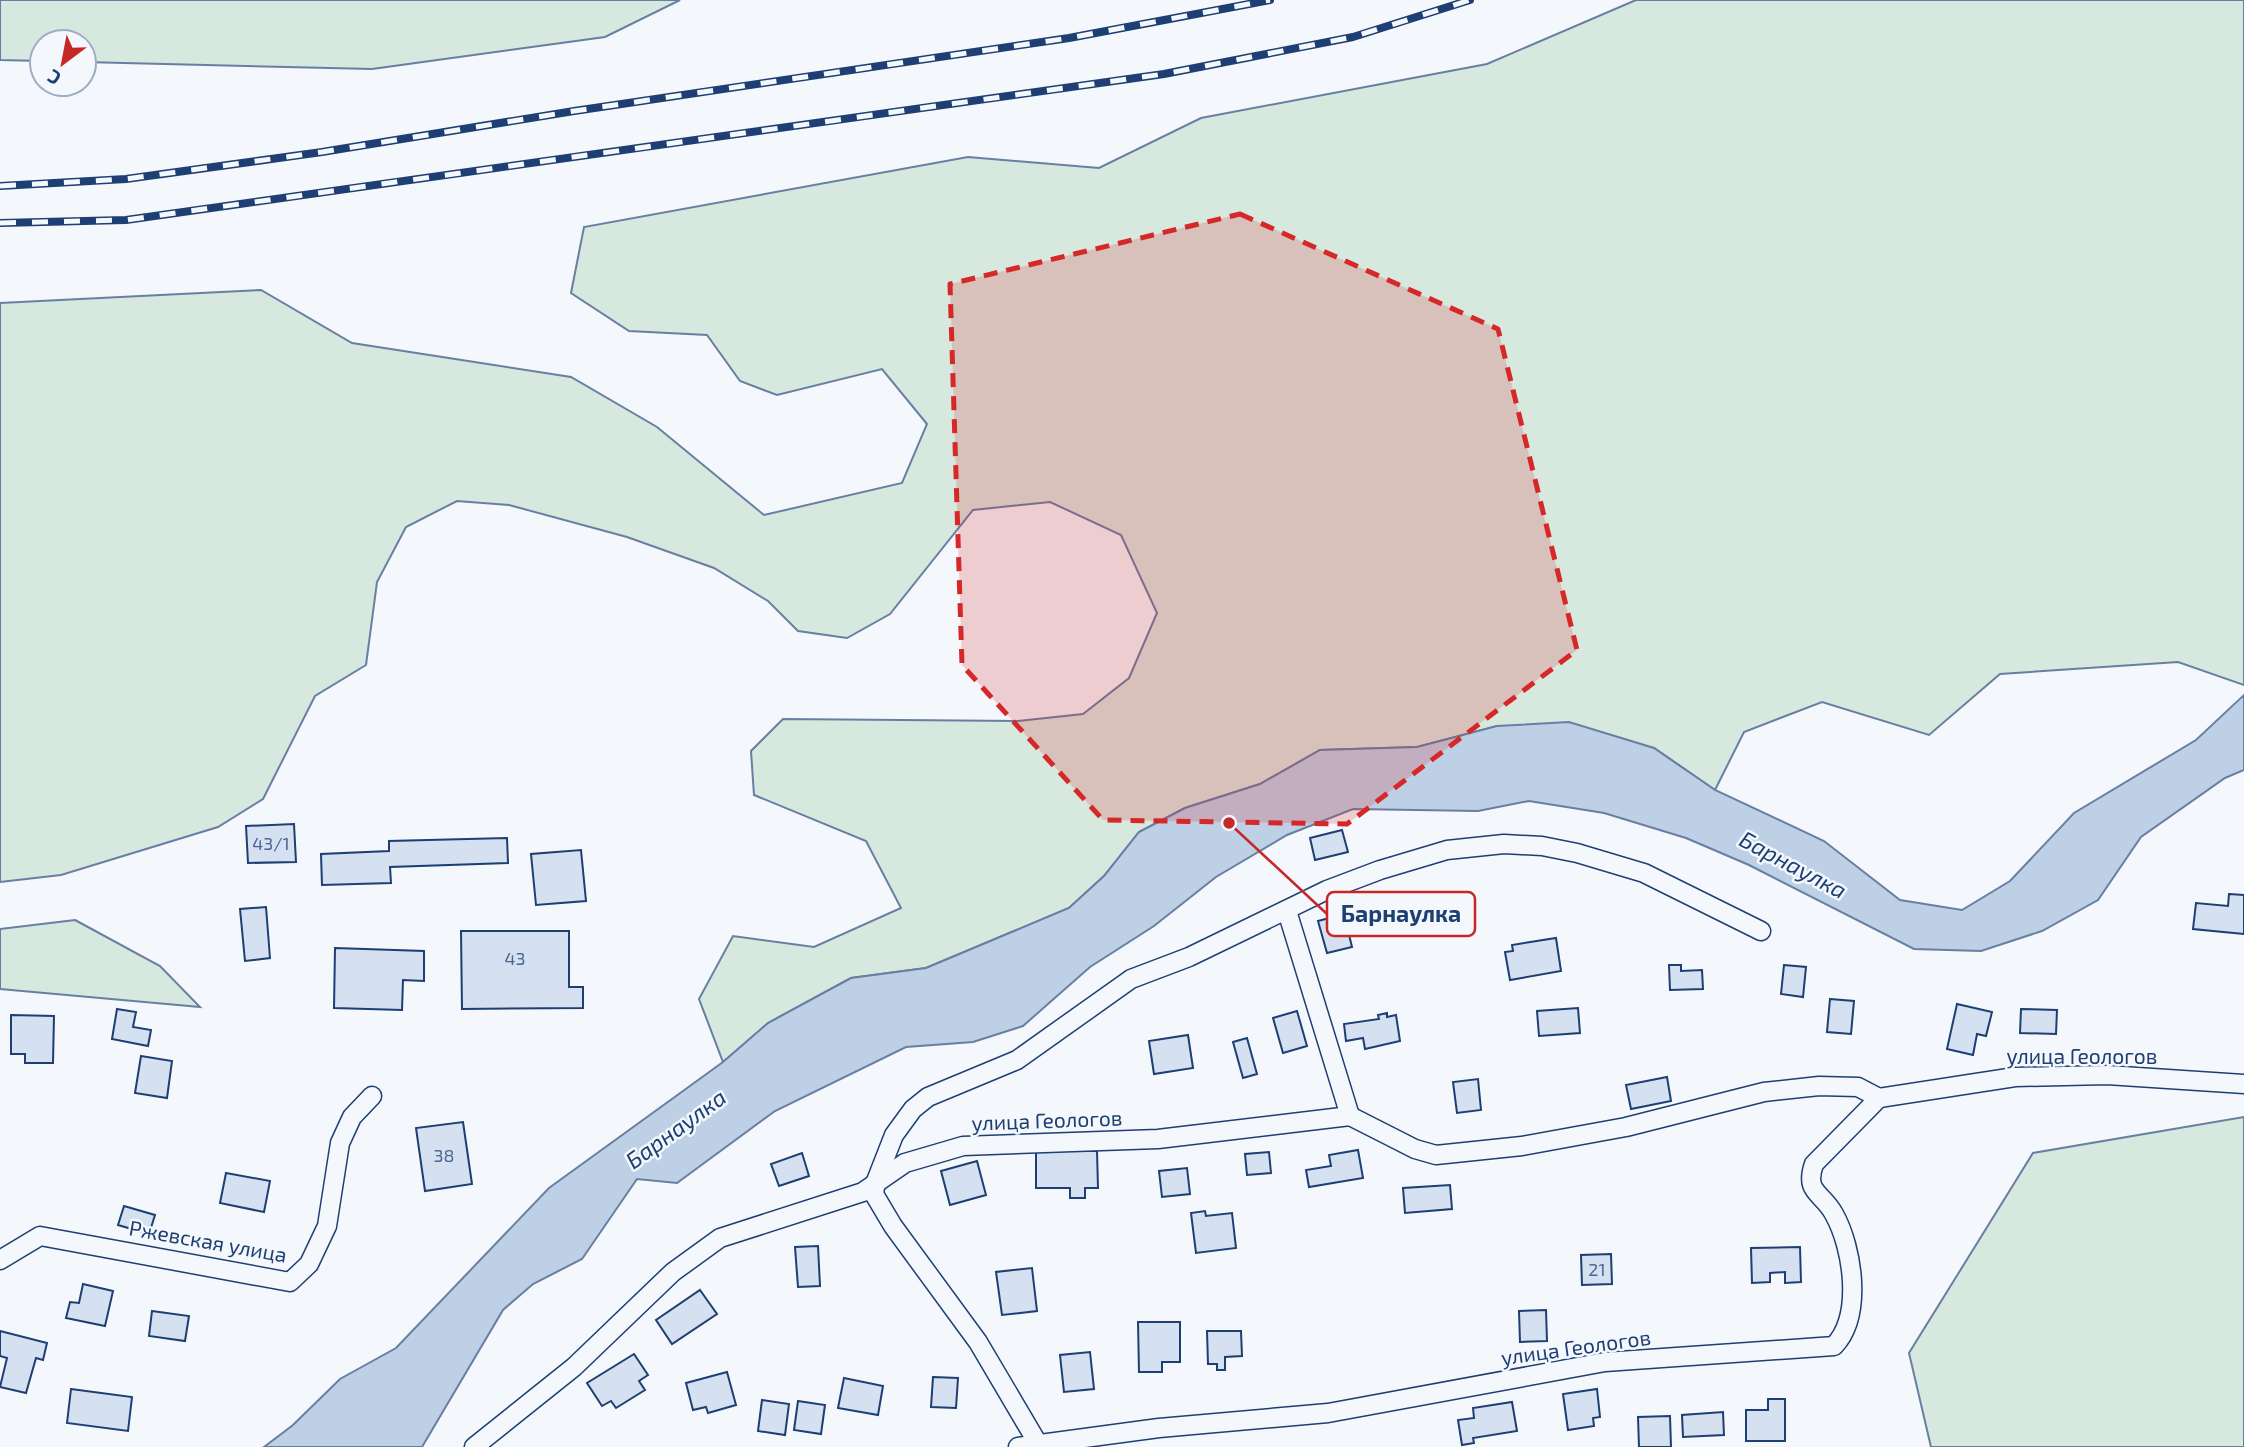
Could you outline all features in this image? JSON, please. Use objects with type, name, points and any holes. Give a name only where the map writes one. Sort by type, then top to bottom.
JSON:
[{"type":"street","name":"улица Геологов","points":[[876,1181],[894,1135],[913,1109],[928,1097],[1017,1060],[1131,979],[1189,957],[1327,890],[1447,850],[1504,845],[1542,846],[1577,853],[1644,873],[1761,931]]},
{"type":"street","points":[[1287,911],[1350,1116],[1415,1149],[1436,1155],[1522,1146],[1613,1129],[1764,1092],[1841,1084],[1858,1087],[1879,1098]]},
{"type":"street","name":"улица Геологов","points":[[1018,1447],[1037,1442],[1084,1442],[1328,1413],[1605,1362],[1834,1346],[1850,1322],[1852,1299],[1848,1256],[1834,1214],[1812,1188],[1810,1176],[1814,1164],[1879,1098],[2015,1077],[2107,1075],[2244,1084]]},
{"type":"street","name":"Ржевская улица","points":[[0,1260],[40,1236],[290,1282],[309,1264],[327,1226],[340,1143],[352,1117],[372,1096]]},
{"type":"street","name":"улица Геологов","points":[[474,1447],[574,1367],[673,1272],[720,1238],[863,1192],[905,1163],[963,1146],[1158,1139],[1350,1116]]},
{"type":"street","points":[[876,1181],[874,1194],[880,1207],[978,1342],[1037,1442]]},
{"type":"highlighted area","points":[[1240,214],[1498,329],[1577,650],[1347,824],[1103,820],[962,665],[950,284]]},
{"type":"shaded area","points":[[0,0],[680,0],[605,37],[372,69],[98,62],[98,28],[28,28],[28,61],[0,60]]},
{"type":"shaded area","points":[[1636,0],[2244,0],[2244,685],[2178,662],[2000,674],[1929,735],[1822,702],[1744,732],[1715,790],[1654,748],[1497,726],[1417,747],[1320,750],[1260,784],[1185,808],[1139,832],[1104,876],[1069,908],[926,968],[851,978],[768,1023],[723,1062],[699,999],[733,936],[814,947],[901,908],[866,841],[754,795],[751,751],[783,719],[1018,721],[1083,714],[1129,678],[1157,613],[1121,535],[1050,502],[973,510],[890,614],[847,638],[798,631],[768,601],[714,568],[627,537],[509,505],[457,501],[406,527],[377,582],[366,665],[315,696],[263,799],[218,827],[61,875],[0,882],[0,303],[261,290],[352,343],[571,377],[657,427],[764,515],[902,483],[927,424],[882,369],[777,395],[740,381],[707,335],[629,331],[571,293],[584,227],[968,157],[1099,168],[1201,118],[1487,64]]},
{"type":"shaded area","points":[[75,920],[160,966],[200,1007],[0,989],[0,929]]},
{"type":"shaded area","points":[[2244,1117],[2244,1447],[1931,1447],[1909,1353],[2033,1153]]},
{"type":"water","points":[[2244,695],[2244,770],[2225,778],[2141,837],[2098,900],[2042,931],[1981,951],[1914,949],[1749,865],[1686,838],[1604,813],[1529,801],[1478,811],[1353,809],[1287,835],[1216,877],[1154,926],[1090,967],[1023,1026],[973,1042],[906,1047],[775,1111],[677,1183],[637,1179],[582,1259],[533,1284],[503,1310],[422,1447],[264,1447],[293,1425],[340,1379],[396,1348],[549,1188],[723,1062],[768,1023],[851,978],[926,968],[1069,908],[1104,876],[1139,832],[1185,808],[1260,784],[1320,750],[1417,747],[1497,726],[1569,722],[1654,748],[1715,790],[1824,841],[1900,900],[1962,910],[2010,881],[2074,813],[2196,740]]},
{"type":"building","points":[[294,824],[296,862],[248,863],[246,826]]},
{"type":"building","points":[[1342,830],[1348,852],[1315,860],[1310,838]]},
{"type":"building","points":[[507,838],[508,863],[390,867],[391,883],[322,885],[321,854],[389,851],[389,841]]},
{"type":"building","points":[[581,850],[586,901],[536,905],[531,854]]},
{"type":"building","points":[[2229,894],[2244,895],[2244,934],[2193,929],[2196,903],[2228,906]]},
{"type":"building","points":[[266,907],[270,958],[245,961],[240,909]]},
{"type":"building","points":[[1344,914],[1352,947],[1327,953],[1318,921]]},
{"type":"building","points":[[461,931],[569,931],[569,987],[583,987],[583,1008],[462,1009]]},
{"type":"building","points":[[1556,938],[1561,971],[1510,980],[1505,952],[1513,951],[1512,945]]},
{"type":"building","points":[[335,948],[424,951],[424,981],[403,980],[402,1010],[334,1008]]},
{"type":"building","points":[[1669,965],[1681,965],[1681,971],[1702,970],[1703,989],[1670,990]]},
{"type":"building","points":[[1784,965],[1806,967],[1803,997],[1781,994]]},
{"type":"building","points":[[1830,999],[1854,1001],[1851,1034],[1827,1032]]},
{"type":"building","points":[[1957,1004],[1992,1012],[1986,1036],[1977,1034],[1973,1055],[1947,1049]]},
{"type":"building","points":[[1578,1008],[1580,1033],[1539,1036],[1537,1011]]},
{"type":"building","points":[[117,1009],[136,1012],[133,1027],[151,1030],[148,1046],[112,1039]]},
{"type":"building","points":[[2021,1009],[2057,1010],[2056,1034],[2020,1033]]},
{"type":"building","points":[[1297,1011],[1307,1046],[1283,1053],[1273,1018]]},
{"type":"building","points":[[1387,1013],[1387,1017],[1396,1015],[1400,1041],[1365,1049],[1363,1038],[1346,1041],[1344,1024],[1379,1019],[1378,1015]]},
{"type":"building","points":[[11,1015],[54,1016],[53,1063],[25,1063],[25,1054],[11,1054]]},
{"type":"building","points":[[1188,1035],[1193,1068],[1154,1074],[1149,1041]]},
{"type":"building","points":[[1247,1038],[1257,1074],[1243,1078],[1233,1042]]},
{"type":"building","points":[[141,1056],[172,1061],[167,1098],[135,1093]]},
{"type":"building","points":[[1667,1077],[1671,1101],[1631,1109],[1626,1085]]},
{"type":"building","points":[[1478,1079],[1481,1110],[1457,1113],[1453,1082]]},
{"type":"building","points":[[463,1122],[472,1184],[425,1191],[416,1128]]},
{"type":"building","points":[[1358,1150],[1363,1178],[1309,1187],[1306,1170],[1331,1166],[1329,1155]]},
{"type":"building","points":[[1036,1151],[1097,1151],[1098,1188],[1085,1188],[1085,1198],[1070,1198],[1070,1188],[1036,1188]]},
{"type":"building","points":[[1269,1152],[1271,1173],[1247,1175],[1245,1154]]},
{"type":"building","points":[[802,1153],[809,1176],[779,1186],[771,1164]]},
{"type":"building","points":[[977,1161],[986,1195],[950,1205],[941,1171]]},
{"type":"building","points":[[1187,1168],[1190,1194],[1162,1197],[1159,1171]]},
{"type":"building","points":[[226,1173],[270,1181],[264,1212],[220,1203]]},
{"type":"building","points":[[1450,1185],[1452,1209],[1405,1213],[1403,1188]]},
{"type":"building","points":[[124,1206],[155,1215],[149,1234],[118,1225]]},
{"type":"building","points":[[1205,1211],[1206,1216],[1232,1213],[1236,1248],[1196,1253],[1191,1213]]},
{"type":"building","points":[[818,1246],[820,1286],[798,1287],[795,1247]]},
{"type":"building","points":[[1800,1247],[1801,1282],[1785,1283],[1785,1272],[1770,1273],[1770,1282],[1752,1283],[1751,1248]]},
{"type":"building","points":[[1611,1254],[1612,1284],[1582,1285],[1581,1255]]},
{"type":"building","points":[[1032,1268],[1037,1311],[1002,1315],[996,1272]]},
{"type":"building","points":[[83,1284],[113,1291],[105,1326],[66,1318],[70,1302],[79,1303]]},
{"type":"building","points":[[700,1290],[717,1314],[672,1344],[656,1320]]},
{"type":"building","points":[[1546,1310],[1547,1341],[1520,1342],[1519,1311]]},
{"type":"building","points":[[152,1311],[189,1316],[185,1341],[149,1336]]},
{"type":"building","points":[[1138,1322],[1180,1322],[1180,1362],[1162,1362],[1162,1372],[1139,1372]]},
{"type":"building","points":[[0,1331],[47,1343],[43,1360],[36,1358],[26,1393],[0,1387],[7,1358],[0,1356]]},
{"type":"building","points":[[1207,1331],[1241,1331],[1242,1356],[1225,1357],[1225,1370],[1217,1370],[1217,1364],[1208,1364]]},
{"type":"building","points":[[1090,1352],[1094,1389],[1064,1392],[1060,1355]]},
{"type":"building","points":[[634,1354],[648,1375],[639,1381],[645,1390],[616,1408],[611,1401],[602,1406],[587,1383]]},
{"type":"building","points":[[727,1372],[736,1405],[708,1413],[706,1407],[693,1410],[686,1383]]},
{"type":"building","points":[[933,1377],[958,1378],[956,1408],[931,1407]]},
{"type":"building","points":[[844,1378],[883,1386],[878,1415],[838,1408]]},
{"type":"building","points":[[71,1389],[132,1397],[128,1431],[67,1423]]},
{"type":"building","points":[[1597,1389],[1600,1417],[1593,1418],[1594,1426],[1568,1430],[1563,1394]]},
{"type":"building","points":[[1768,1399],[1785,1399],[1785,1441],[1746,1441],[1746,1410],[1768,1410]]},
{"type":"building","points":[[762,1400],[789,1404],[785,1435],[758,1431]]},
{"type":"building","points":[[798,1401],[825,1405],[821,1434],[794,1430]]},
{"type":"building","points":[[1512,1402],[1517,1431],[1473,1438],[1474,1443],[1462,1445],[1458,1420],[1474,1418],[1473,1408]]},
{"type":"building","points":[[1723,1412],[1724,1435],[1683,1437],[1682,1415]]},
{"type":"building","points":[[1670,1416],[1671,1447],[1639,1447],[1638,1417]]},
{"type":"railway","points":[[0,186],[126,179],[322,152],[574,111],[1069,38],[1270,0]]},
{"type":"railway","points":[[0,223],[126,220],[1164,74],[1353,37],[1470,0]]},
{"type":"place","name":"Барнаулка","points":[[1229,823]]}]
